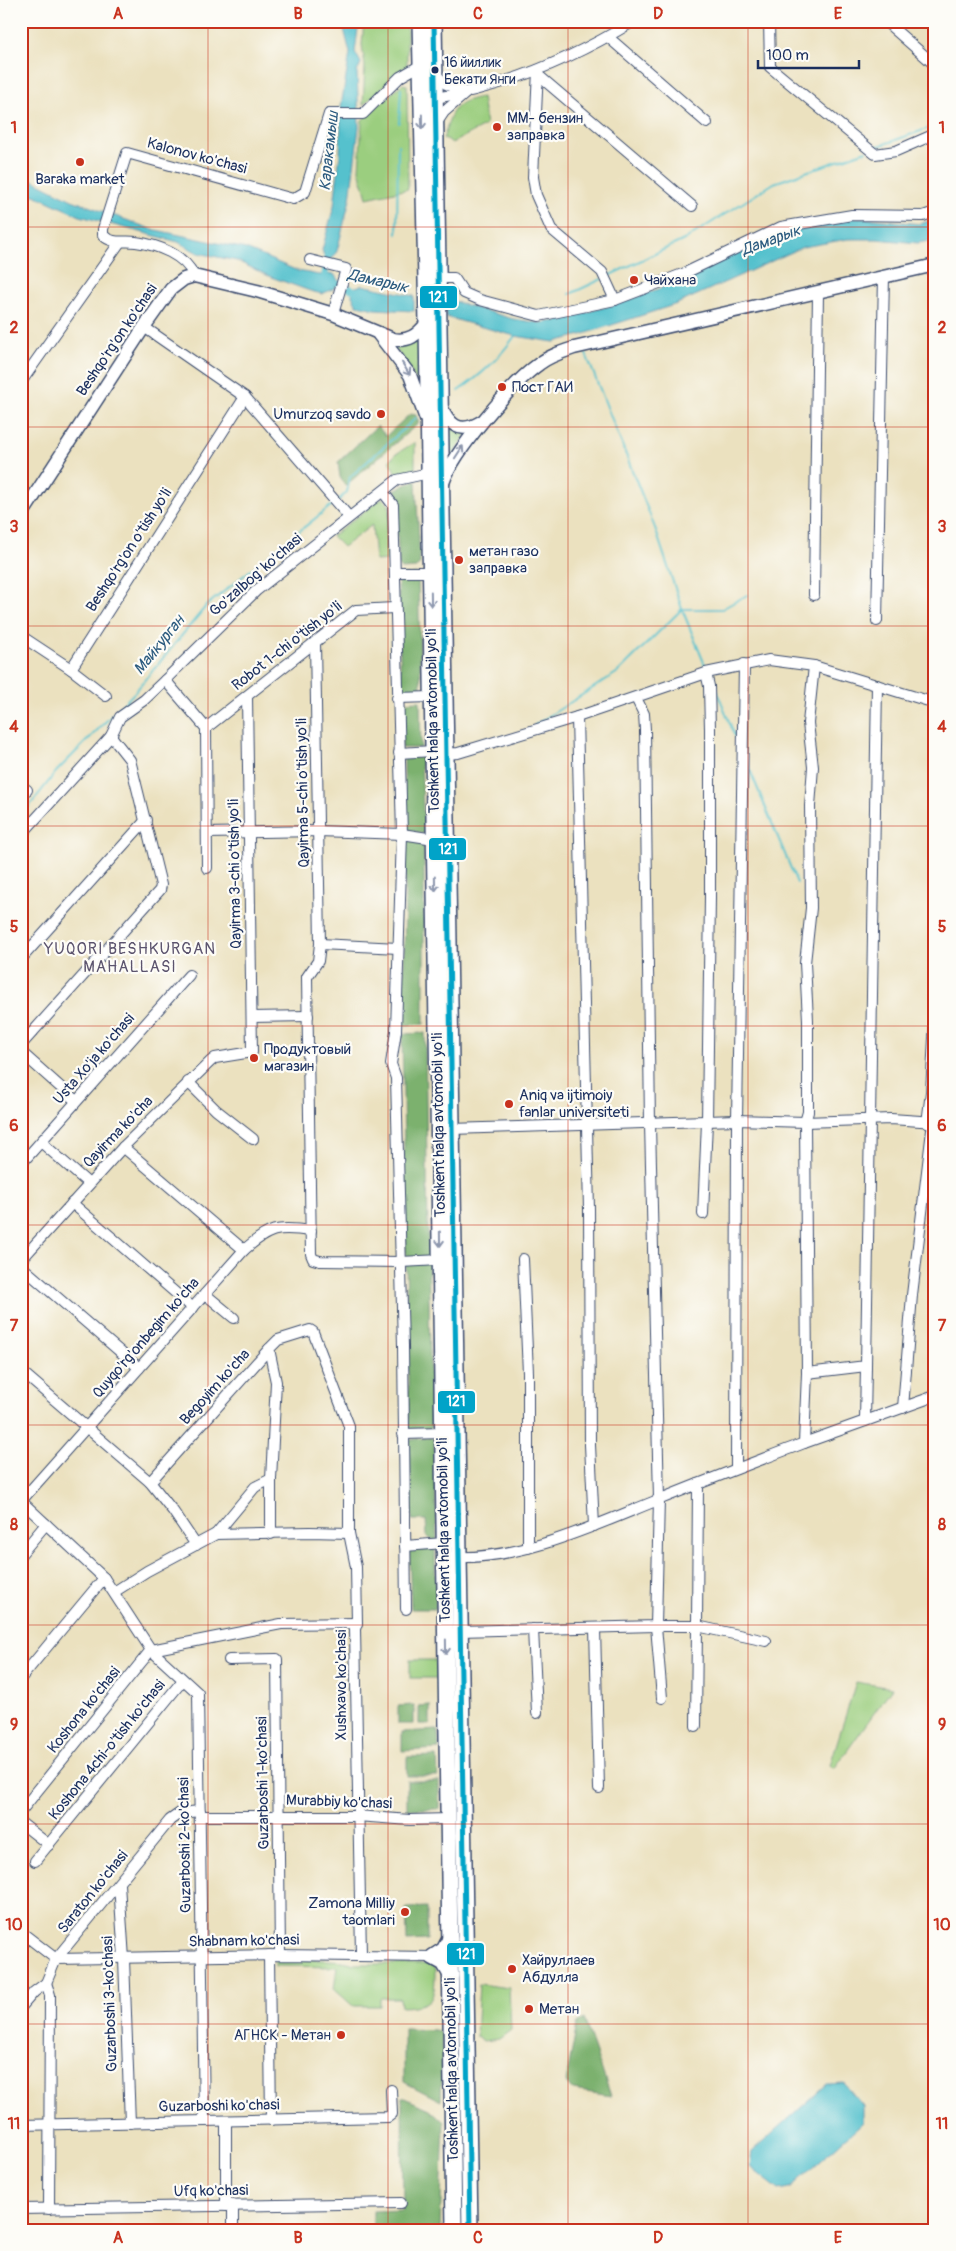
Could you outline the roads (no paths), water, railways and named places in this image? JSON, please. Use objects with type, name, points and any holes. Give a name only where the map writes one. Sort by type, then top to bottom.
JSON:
[{"type":"highway","name":"Toshkent halqa avtomobil yo'li","points":[[420,21],[421,65],[435,126],[434,284],[428,425],[429,473],[436,549],[440,823],[451,1130],[449,1552],[453,1812],[470,2230]]},
{"type":"highway","name":"Toshkent halqa avtomobil yo'li","points":[[434,21],[434,74],[428,98],[434,284]]},
{"type":"highway","name":"Toshkent halqa avtomobil yo'li","points":[[432,324],[439,403],[440,490],[436,549],[431,572],[432,697],[439,752]]},
{"type":"highway","name":"Toshkent halqa avtomobil yo'li","points":[[440,823],[434,839],[443,1433],[449,1552],[460,1631],[450,1939],[454,2230]]},
{"type":"highway","points":[[450,1939],[444,1950],[433,1957],[444,1963],[451,1975]]},
{"type":"main road","points":[[440,490],[448,468],[485,419],[523,377],[540,363],[559,353],[935,265]]},
{"type":"main road","points":[[194,276],[221,281],[333,314],[401,340],[414,337],[432,324]]},
{"type":"main road","name":"Beshqo'rg'on ko'chasi","points":[[21,516],[144,327],[174,286],[184,279],[194,276]]},
{"type":"main road","points":[[376,331],[410,375],[428,425]]},
{"type":"main road","points":[[439,403],[448,419],[459,428],[473,426],[485,419]]},
{"type":"street","points":[[428,98],[467,93],[538,72],[608,37],[634,21]]},
{"type":"street","points":[[769,21],[770,67],[875,154],[896,151],[935,134]]},
{"type":"street","points":[[885,21],[935,65]]},
{"type":"street","points":[[608,37],[707,123]]},
{"type":"street","name":"Kalonov ko'chasi","points":[[120,242],[108,240],[103,235],[103,229],[127,153],[293,199],[305,192],[331,114],[363,114],[400,77],[421,65]]},
{"type":"street","points":[[538,72],[692,206]]},
{"type":"street","points":[[538,72],[533,177],[536,195],[551,229],[602,272],[615,300]]},
{"type":"street","points":[[434,74],[446,84],[467,93]]},
{"type":"street","points":[[435,126],[446,110],[467,93]]},
{"type":"street","points":[[434,284],[454,278],[464,293],[480,300],[539,316],[615,300],[685,273],[781,227],[852,215],[923,216],[935,212]]},
{"type":"street","points":[[21,382],[120,242],[147,244],[175,255],[190,266],[194,276]]},
{"type":"street","points":[[310,260],[346,269],[333,314]]},
{"type":"street","points":[[877,621],[884,276]]},
{"type":"street","points":[[814,596],[818,292]]},
{"type":"street","points":[[144,327],[245,397],[349,517]]},
{"type":"street","name":"Beshqo'rg'on o'tish yo'li","points":[[71,669],[245,397]]},
{"type":"street","name":"Go'zalbog' ko'chasi","points":[[21,835],[112,736],[120,717],[144,700],[166,680],[257,590],[397,480],[429,473]]},
{"type":"street","points":[[383,492],[393,506],[394,608],[402,834],[396,1031],[391,1064],[396,1078],[403,1346],[406,1609]]},
{"type":"street","points":[[395,572],[431,572]]},
{"type":"street","name":"Robot 1-chi o'tish yo'li","points":[[206,728],[356,610],[394,608]]},
{"type":"street","points":[[21,636],[71,669],[106,696]]},
{"type":"street","name":"Qayirma 5-chi o'tish yo'li","points":[[316,642],[320,957],[307,978],[311,1254],[313,1259],[320,1262],[400,1262]]},
{"type":"street","points":[[399,753],[458,753],[636,698],[706,673],[769,660],[814,666],[935,703]]},
{"type":"street","points":[[736,1469],[737,1120],[744,664]]},
{"type":"street","points":[[804,1443],[807,1373],[805,1122],[808,1104],[808,1020],[805,963],[811,908],[810,806],[813,767],[808,723],[814,666]]},
{"type":"street","points":[[703,1214],[707,1122],[710,728],[709,686],[706,673]]},
{"type":"street","points":[[166,680],[206,728],[207,868]]},
{"type":"street","points":[[865,1421],[876,685]]},
{"type":"street","name":"Qayirma 3-chi o'tish yo'li","points":[[247,696],[252,1052]]},
{"type":"street","points":[[398,698],[432,697]]},
{"type":"street","points":[[636,698],[644,714],[645,730],[650,1124],[658,1499],[656,1626],[662,1698]]},
{"type":"street","points":[[577,717],[589,1209],[590,1445],[594,1526]]},
{"type":"street","points":[[21,1045],[160,890],[161,885],[146,820],[130,760],[112,736]]},
{"type":"street","points":[[21,959],[146,820]]},
{"type":"street","points":[[207,833],[319,831],[402,834],[434,839]]},
{"type":"street","points":[[320,944],[398,948]]},
{"type":"street","name":"Usta Xo'ja ko'chasi","points":[[21,1164],[189,975]]},
{"type":"street","points":[[252,1017],[308,1016]]},
{"type":"street","points":[[903,1408],[912,1295],[932,1123],[931,1092],[935,1020]]},
{"type":"street","points":[[21,1052],[76,1102]]},
{"type":"street","name":"Qayirma ko'cha","points":[[21,1260],[123,1147],[188,1082],[215,1058],[252,1052]]},
{"type":"street","points":[[188,1082],[216,1110],[253,1139]]},
{"type":"street","points":[[451,1130],[521,1126],[586,1126],[737,1120],[805,1122],[891,1120],[932,1123]]},
{"type":"street","points":[[41,1142],[89,1184]]},
{"type":"street","points":[[123,1147],[244,1250]]},
{"type":"street","points":[[72,1203],[192,1308]]},
{"type":"street","name":"Quyqo'rg'onbegim ko'cha","points":[[21,1501],[88,1428],[244,1250],[261,1235],[273,1229],[288,1227],[311,1231]]},
{"type":"street","points":[[523,1259],[528,1373],[528,1548]]},
{"type":"street","points":[[400,1262],[441,1260]]},
{"type":"street","points":[[21,1266],[139,1368]]},
{"type":"street","points":[[205,1294],[234,1318]]},
{"type":"street","name":"Begoyim ko'cha","points":[[150,1482],[278,1340],[310,1330],[313,1332],[349,1426],[349,1533]]},
{"type":"street","points":[[269,1349],[276,1382],[270,1534]]},
{"type":"street","points":[[807,1373],[866,1366]]},
{"type":"street","points":[[21,1371],[150,1482],[173,1511],[196,1546]]},
{"type":"street","points":[[405,1546],[449,1552],[528,1548],[594,1526],[658,1499],[804,1443],[935,1396]]},
{"type":"street","points":[[403,1434],[443,1433]]},
{"type":"street","points":[[114,1592],[147,1571],[216,1534],[255,1487],[271,1479]]},
{"type":"street","points":[[696,1726],[698,1484]]},
{"type":"street","name":"Guzarboshi 2-ko'chasi","points":[[21,1501],[104,1578],[151,1650],[198,1693],[200,1700],[204,2121]]},
{"type":"street","points":[[21,1554],[46,1524]]},
{"type":"street","points":[[216,1534],[349,1533],[356,1567],[357,1623]]},
{"type":"street","points":[[21,1678],[104,1578]]},
{"type":"street","name":"Xushxavo ko'chasi","points":[[151,1650],[281,1624],[357,1623],[355,1629],[357,1816],[361,1955]]},
{"type":"street","points":[[460,1631],[697,1626],[766,1641]]},
{"type":"street","points":[[595,1628],[599,1788]]},
{"type":"street","points":[[533,1629],[537,1713]]},
{"type":"street","name":"Koshona ko'chasi","points":[[21,1811],[151,1650]]},
{"type":"street","name":"Guzarboshi 1-ko'chasi","points":[[229,1660],[277,1659],[280,1955]]},
{"type":"street","name":"Koshona 4chi-o'tish ko'chasi","points":[[35,1862],[183,1680]]},
{"type":"street","name":"Murabbiy ko'chasi","points":[[200,1814],[357,1816],[410,1820],[453,1812]]},
{"type":"street","name":"Saraton ko'chasi","points":[[21,2007],[34,1992],[46,1983],[56,1959],[176,1814],[200,1814]]},
{"type":"street","points":[[21,1823],[49,1845]]},
{"type":"street","name":"Guzarboshi 3-ko'chasi","points":[[119,1884],[124,1959],[130,2123]]},
{"type":"street","points":[[21,1932],[56,1959]]},
{"type":"street","points":[[269,1955],[271,2120]]},
{"type":"street","name":"Shabnam ko'chasi","points":[[56,1959],[269,1955],[433,1957]]},
{"type":"street","points":[[46,1983],[50,1995],[51,2125],[49,2209]]},
{"type":"street","name":"Guzarboshi ko'chasi","points":[[21,2125],[388,2117],[392,2114],[392,2090]]},
{"type":"street","points":[[226,2121],[233,2230]]},
{"type":"street","name":"Ufq ko'chasi","points":[[21,2209],[401,2203]]},
{"type":"water","points":[[342,21],[359,21],[355,52],[361,63],[357,72],[359,127],[350,199],[337,251],[332,259],[324,256],[322,250],[334,206],[340,153],[341,106],[350,53]]},
{"type":"water","points":[[21,174],[72,200],[151,229],[246,249],[298,271],[319,275],[334,274],[338,280],[335,288],[322,294],[271,277],[237,261],[198,253],[178,242],[80,216],[21,189]]},
{"type":"water","points":[[852,218],[919,224],[935,219],[935,240],[918,243],[877,239],[848,239],[803,247],[677,304],[554,342],[515,336],[446,317],[446,299],[513,319],[540,323],[555,321],[623,302],[661,288],[782,232]]},
{"type":"water","points":[[362,285],[414,296],[414,311],[375,309],[357,305],[352,296],[353,288]]},
{"type":"water","points":[[844,2083],[863,2106],[863,2122],[790,2188],[779,2190],[750,2167],[752,2152],[827,2084]]},
{"type":"waterway","points":[[399,123],[401,89]]},
{"type":"waterway","points":[[873,148],[935,126]]},
{"type":"waterway","points":[[397,234],[398,145]]},
{"type":"waterway","points":[[608,276],[684,240],[774,183],[866,151]]},
{"type":"waterway","name":"Каракамыш","points":[[324,283],[328,249]]},
{"type":"waterway","points":[[570,294],[602,279]]},
{"type":"waterway","name":"Дамарык","points":[[339,284],[361,293]]},
{"type":"waterway","name":"Майкурган","points":[[458,391],[489,366],[515,336]]},
{"type":"waterway","points":[[586,354],[655,528],[682,609],[705,665]]},
{"type":"waterway","name":"Майкурган","points":[[339,500],[347,492],[350,477],[416,418]]},
{"type":"waterway","name":"Майкурган","points":[[21,817],[56,772],[135,692],[207,605],[332,505]]},
{"type":"waterway","points":[[535,725],[618,672],[682,609],[722,609],[747,595]]},
{"type":"waterway","points":[[713,681],[738,744]]},
{"type":"waterway","points":[[747,763],[797,883]]},
{"type":"place","name":"16 йиллик Бекати Янги","points":[[435,70]]},
{"type":"place","name":"ММ- бензин заправка","points":[[497,127]]},
{"type":"place","name":"Baraka market","points":[[80,162]]},
{"type":"place","name":"Чайхана","points":[[634,280]]},
{"type":"place","name":"Пост ГАИ","points":[[502,387]]},
{"type":"place","name":"Umurzoq savdo","points":[[381,414]]},
{"type":"place","name":"метан газо заправка","points":[[459,560]]},
{"type":"place","name":"Продуктовый магазин","points":[[254,1058]]},
{"type":"place","name":"Aniq va ijtimoiy fanlar universiteti","points":[[509,1104]]},
{"type":"place","name":"Zamona Milliy taomlari","points":[[405,1912]]},
{"type":"place","name":"Хайруллаев Абдулла","points":[[512,1969]]},
{"type":"place","name":"Метан","points":[[529,2009]]},
{"type":"place","name":"АГНСК - Метан","points":[[341,2035]]},
{"type":"district","name":"YUQORI BESHKURGAN MAHALLASI","points":[[130,958]]}]
